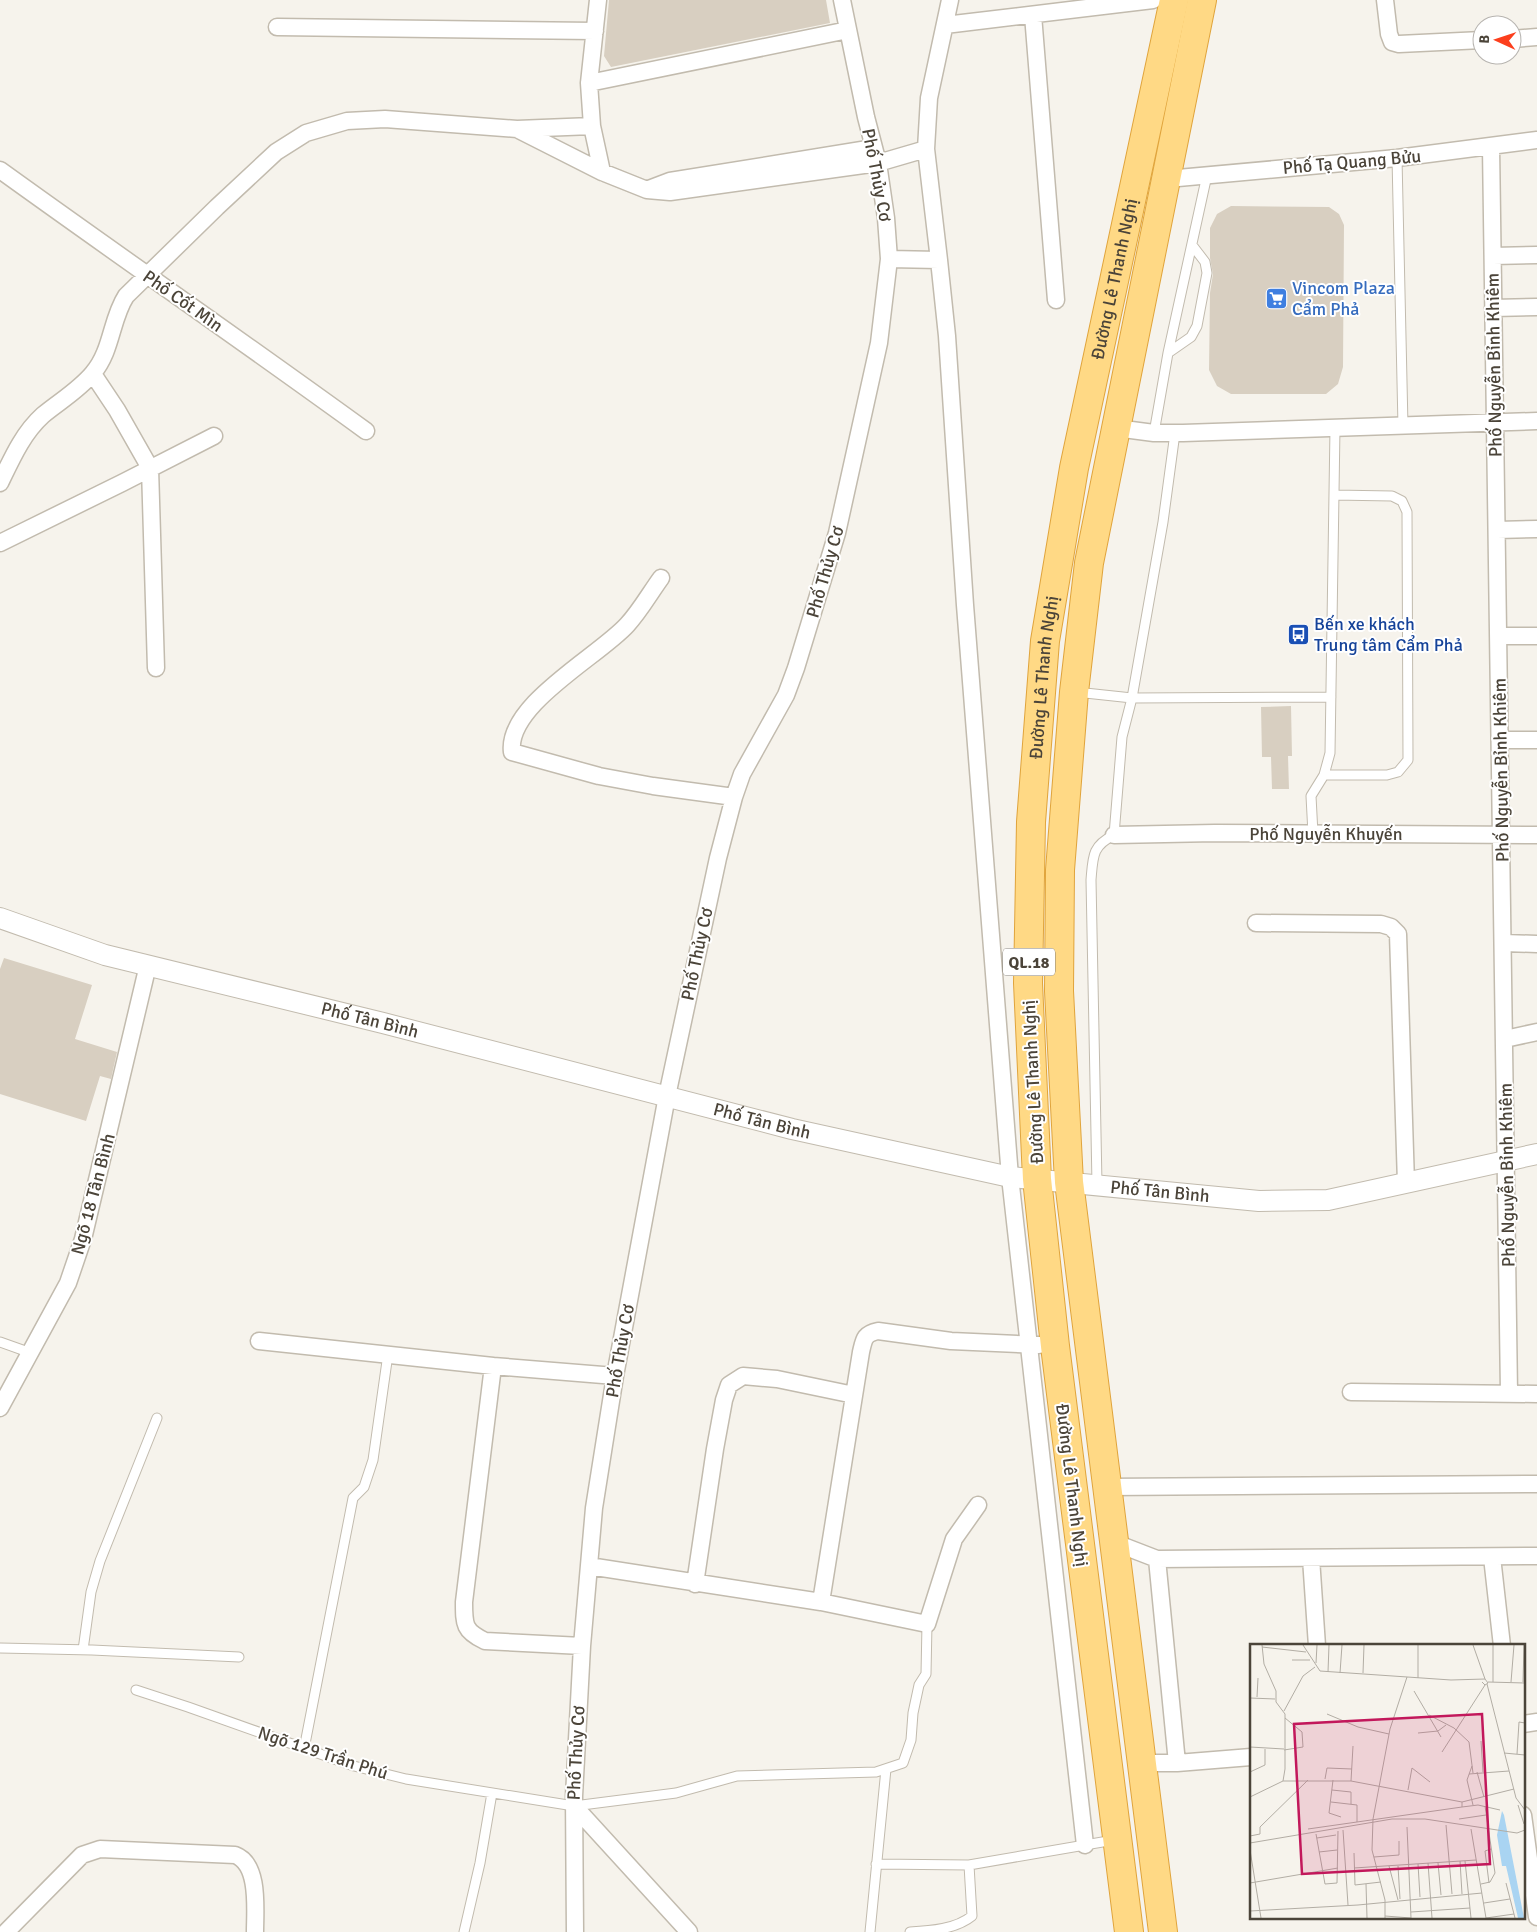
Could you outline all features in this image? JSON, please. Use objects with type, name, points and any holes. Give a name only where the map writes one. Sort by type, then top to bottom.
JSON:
[{"type":"highway","name":"Đường Lê Thanh Nghị","points":[[1129,1932],[1041,1346],[1037,1179],[1028,983],[1031,822],[1045,641],[1074,468],[1174,0]]},
{"type":"highway","name":"Đường Lê Thanh Nghị","points":[[1163,1932],[1068,1182],[1059,991],[1060,870],[1074,692],[1089,563],[1202,0]]},
{"type":"highway","points":[[1041,693],[1074,692]]},
{"type":"street","points":[[598,0],[589,82],[592,126],[602,172]]},
{"type":"street","name":"Phố Thủy Cơ","points":[[575,1932],[574,1806],[582,1646],[594,1508],[615,1376],[667,1096],[718,858],[734,798],[750,758],[786,695],[796,668],[837,533],[879,343],[889,259],[886,218],[876,156],[842,0]]},
{"type":"street","points":[[950,0],[929,98],[926,149],[947,336],[965,605],[1010,1177],[1041,1346],[1085,1845]]},
{"type":"street","points":[[946,25],[1153,0]]},
{"type":"street","points":[[1384,0],[1392,42],[1399,44],[1472,40]]},
{"type":"street","points":[[1033,16],[1056,300]]},
{"type":"street","points":[[277,27],[595,31]]},
{"type":"street","points":[[589,82],[848,30]]},
{"type":"street","points":[[1522,38],[1537,37]]},
{"type":"street","points":[[0,483],[20,442],[42,416],[93,374],[101,362],[119,306],[126,296],[217,206],[276,152],[306,133],[346,121],[385,119],[517,129],[592,126]]},
{"type":"street","points":[[517,129],[602,172],[647,190],[670,192],[830,163],[926,149]]},
{"type":"street","name":"Phố Tạ Quang Bửu","points":[[1167,179],[1397,158],[1537,140]]},
{"type":"street","name":"Phố Nguyễn Bỉnh Khiêm","points":[[1491,147],[1510,1394]]},
{"type":"street","name":"Phố Cốt Mìn","points":[[0,170],[366,431]]},
{"type":"street","points":[[1492,256],[1537,255]]},
{"type":"street","points":[[889,259],[939,260]]},
{"type":"street","points":[[1493,308],[1537,308]]},
{"type":"street","points":[[93,374],[117,410],[150,468],[156,668]]},
{"type":"street","points":[[1116,428],[1154,433],[1175,433],[1537,421]]},
{"type":"street","points":[[0,543],[122,484],[214,436]]},
{"type":"street","points":[[1497,530],[1537,529]]},
{"type":"street","points":[[661,578],[627,625],[566,674],[526,713],[515,728],[511,744],[512,752],[599,776],[734,798]]},
{"type":"street","points":[[1499,636],[1537,636]]},
{"type":"street","points":[[1500,740],[1537,740]]},
{"type":"street","name":"Phố Nguyễn Khuyến","points":[[1114,835],[1537,834]]},
{"type":"street","name":"Phố Tân Bình","points":[[0,918],[105,955],[383,1022],[792,1129],[1010,1177],[1259,1201],[1328,1200],[1537,1154]]},
{"type":"street","points":[[1256,923],[1381,924],[1391,927],[1398,934],[1406,1183]]},
{"type":"street","points":[[1504,943],[1537,944]]},
{"type":"street","name":"Ngõ 18 Tân Bình","points":[[0,1408],[68,1283],[83,1239],[148,965]]},
{"type":"street","points":[[1505,1039],[1537,1032]]},
{"type":"street","points":[[821,1602],[865,1337],[869,1333],[884,1331],[951,1341],[1041,1346]]},
{"type":"street","points":[[259,1341],[493,1366],[615,1376]]},
{"type":"street","points":[[493,1366],[464,1602],[464,1623],[472,1635],[485,1641],[582,1646]]},
{"type":"street","points":[[695,1584],[715,1449],[724,1400],[729,1385],[743,1376],[777,1379],[854,1395]]},
{"type":"street","points":[[1350,1392],[1537,1394]]},
{"type":"street","points":[[1107,1487],[1537,1484]]},
{"type":"street","points":[[589,1566],[695,1584],[821,1602],[927,1624],[954,1539],[978,1505]]},
{"type":"street","points":[[1113,1542],[1156,1560],[1537,1556]]},
{"type":"street","points":[[1492,1557],[1502,1644]]},
{"type":"street","points":[[1311,1558],[1317,1644]]},
{"type":"street","points":[[1156,1560],[1177,1763]]},
{"type":"street","points":[[1524,1724],[1537,1722]]},
{"type":"street","points":[[1142,1763],[1177,1763],[1250,1757]]},
{"type":"street","points":[[574,1806],[689,1932]]},
{"type":"street","points":[[1524,1822],[1537,1917]]},
{"type":"street","points":[[6,1932],[82,1856],[100,1849],[235,1855],[241,1857],[254,1878],[255,1932]]},
{"type":"lane","points":[[1397,158],[1403,426]]},
{"type":"lane","points":[[1154,433],[1168,354],[1207,175]]},
{"type":"lane","points":[[1168,354],[1191,337],[1197,326],[1207,273],[1205,262],[1192,245]]},
{"type":"lane","points":[[1313,834],[1312,796],[1324,775],[1330,753],[1335,428]]},
{"type":"lane","points":[[1097,1184],[1092,859],[1096,848],[1102,841],[1114,835],[1122,736],[1132,698],[1163,522],[1175,433]]},
{"type":"lane","points":[[1324,775],[1387,775],[1398,772],[1408,760],[1407,512],[1402,501],[1392,496],[1334,495]]},
{"type":"lane","points":[[1074,692],[1132,698],[1331,697]]},
{"type":"lane","points":[[0,1342],[31,1353]]},
{"type":"lane","points":[[304,1749],[353,1498],[364,1487],[374,1460],[388,1354]]},
{"type":"lane","points":[[83,1650],[91,1592],[100,1561],[157,1418]]},
{"type":"lane","points":[[870,1932],[886,1769],[903,1763],[912,1740],[913,1713],[919,1685],[926,1674],[927,1624]]},
{"type":"lane","points":[[0,1648],[239,1657]]},
{"type":"lane","name":"Ngõ 129 Trần Phú","points":[[136,1690],[354,1766],[406,1779],[574,1806],[676,1793],[737,1776],[876,1772],[886,1769]]},
{"type":"lane","points":[[464,1932],[480,1863],[492,1793]]},
{"type":"lane","points":[[876,1864],[969,1865],[1116,1840]]},
{"type":"lane","points":[[910,1932],[935,1930],[965,1921],[972,1916],[969,1865]]},
{"type":"building","points":[[609,0],[826,0],[830,23],[611,67],[604,56]]},
{"type":"building","name":"Vincom Plaza Cẩm Phả","points":[[1231,206],[1329,207],[1339,214],[1344,225],[1343,367],[1338,384],[1326,394],[1231,394],[1217,386],[1209,370],[1210,293],[1213,274],[1210,258],[1210,228],[1217,214]]},
{"type":"building","points":[[1291,706],[1292,756],[1288,756],[1289,789],[1272,789],[1271,757],[1262,757],[1261,707]]},
{"type":"building","points":[[4,958],[92,985],[75,1039],[117,1052],[111,1079],[100,1076],[86,1121],[0,1094],[0,969]]},
{"type":"place","name":"Vincom Plaza Cẩm Phả","points":[[1276,298]]},
{"type":"place","name":"Bến xe khách Trung tâm Cẩm Phả","points":[[1298,634]]}]
